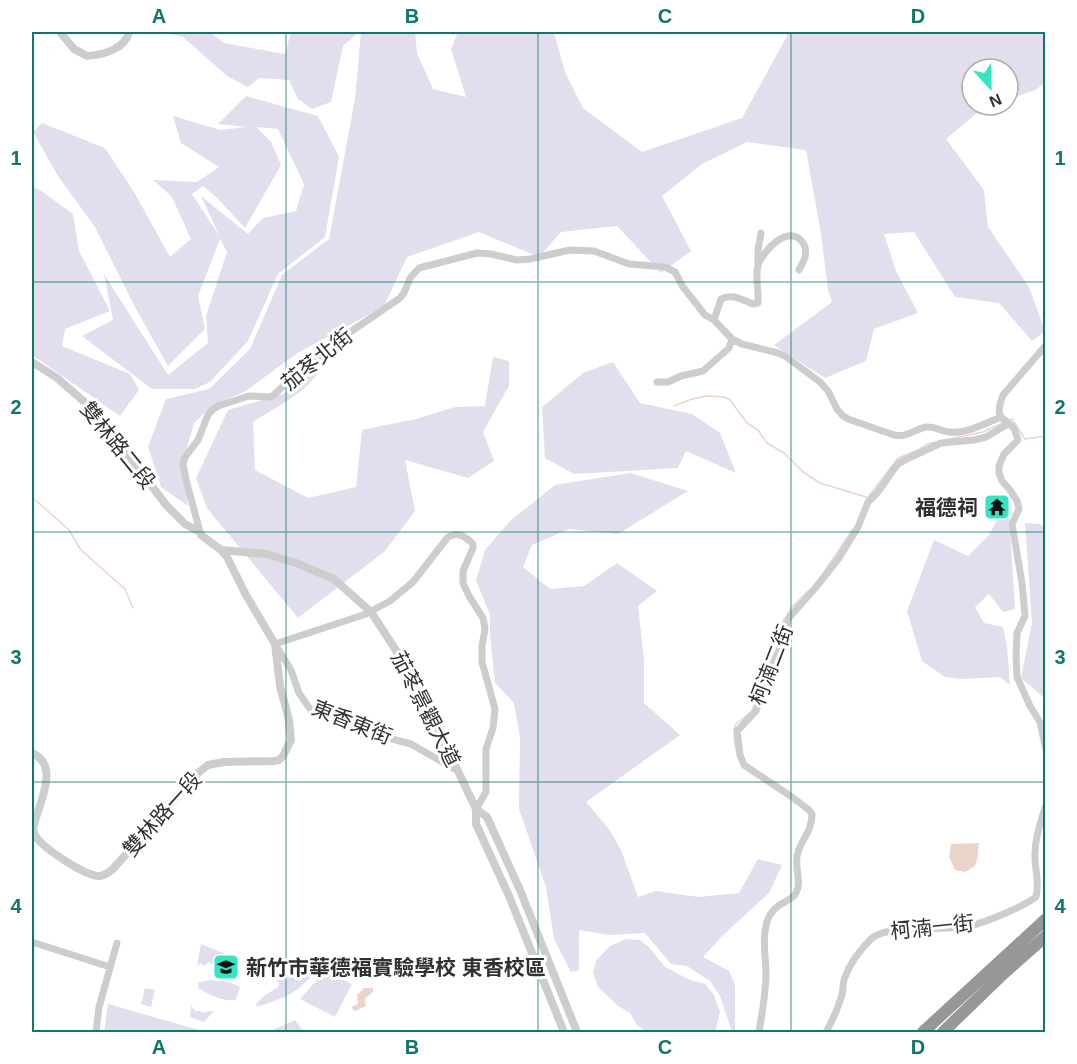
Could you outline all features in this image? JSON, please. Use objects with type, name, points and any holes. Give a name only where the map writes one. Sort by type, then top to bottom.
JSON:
[{"type":"highway","points":[[922,1032],[1046,919]]},
{"type":"highway","points":[[944,1032],[1046,936]]},
{"type":"street","points":[[60,32],[74,49],[87,56],[112,50],[125,40],[129,32]]},
{"type":"street","points":[[714,320],[724,297],[730,296],[753,304],[758,303],[760,233]]},
{"type":"street","points":[[758,265],[768,249],[777,241],[791,235],[803,242],[806,250],[800,270]]},
{"type":"street","name":"茄苳北街","points":[[200,532],[183,464],[185,457],[198,440],[212,410],[249,396],[270,397],[274,395],[290,379],[343,337],[400,298],[410,278],[419,268],[477,253],[517,260],[570,250],[594,251],[629,264],[665,267],[675,272],[683,288],[705,315],[714,320],[732,339],[785,356],[820,382],[843,416],[894,435],[901,437],[925,427],[949,432],[964,430],[1001,417]]},
{"type":"street","points":[[657,382],[668,382],[681,376],[703,371],[729,348],[732,339]]},
{"type":"street","points":[[1046,345],[1003,395],[999,412],[1001,417],[1014,428],[1017,440],[1004,454],[999,466],[1002,481],[1017,501],[1019,509],[1012,524],[1025,616],[1017,633],[1017,677],[1040,722],[1046,750]]},
{"type":"street","name":"雙林路二段","points":[[32,362],[57,378],[88,405],[167,506],[185,524],[200,532]]},
{"type":"street","name":"柯湳二街","points":[[759,1032],[766,987],[766,926],[773,909],[797,892],[797,855],[801,843],[808,835],[812,814],[792,797],[744,765],[740,755],[737,731],[756,711],[789,619],[839,558],[858,527],[868,502],[899,463],[941,443],[986,437],[1008,424]]},
{"type":"street","points":[[200,532],[227,557],[275,644],[371,612],[390,601],[413,582],[448,537],[459,534],[473,544],[463,571],[463,583],[483,618],[485,629],[482,662],[495,710],[493,728],[486,749],[486,792],[476,809]]},
{"type":"street","name":"茄苳景觀大道","points":[[221,550],[266,554],[296,562],[334,579],[371,612],[414,678],[476,809],[476,824],[509,896],[564,1032]]},
{"type":"street","name":"雙林路一段","points":[[32,753],[38,755],[48,772],[34,822],[35,837],[69,863],[96,876],[105,875],[112,870],[198,773],[208,765],[224,762],[274,761],[283,756],[291,740],[289,720],[280,686],[275,644]]},
{"type":"street","name":"東香東街","points":[[275,644],[291,670],[299,693],[310,709],[353,719],[392,739],[411,744],[458,771]]},
{"type":"street","name":"柯湳一街","points":[[826,1032],[837,1009],[845,976],[875,935],[881,932],[970,926],[1036,897],[1036,839],[1046,805]]},
{"type":"street","name":"茄苳景觀大道","points":[[476,809],[487,817],[520,890],[577,1032]]},
{"type":"street","points":[[32,942],[110,967]]},
{"type":"street","points":[[96,1032],[99,1007],[117,943]]},
{"type":"shaded area","points":[[161,32],[210,32],[224,43],[285,54],[291,32],[359,32],[343,46],[331,102],[312,109],[298,99],[289,80],[259,78],[248,87],[227,76],[183,37]]},
{"type":"shaded area","points":[[361,32],[415,32],[417,53],[433,89],[466,97],[451,49],[458,32],[554,32],[565,72],[583,108],[642,152],[742,118],[787,36],[785,32],[1045,32],[1045,83],[1020,96],[1020,57],[960,57],[960,117],[972,117],[946,139],[984,190],[988,227],[1029,287],[1045,331],[1032,341],[999,303],[955,297],[914,232],[884,234],[896,271],[918,313],[874,329],[866,361],[825,378],[774,345],[832,302],[828,290],[806,150],[747,142],[702,164],[662,196],[691,251],[661,273],[617,226],[561,232],[539,257],[479,232],[407,257],[384,306],[296,354],[246,391],[212,406],[194,423],[182,465],[188,506],[161,487],[148,447],[166,399],[209,389],[250,349],[282,275],[329,239],[355,99]]},
{"type":"shaded area","points":[[246,96],[318,116],[339,157],[325,237],[278,274],[248,341],[210,382],[195,389],[152,389],[82,336],[113,320],[104,274],[168,375],[208,343],[206,316],[227,252],[220,239],[198,296],[205,329],[168,366],[136,309],[95,227],[58,176],[33,132],[42,123],[105,148],[134,192],[170,257],[191,239],[172,197],[153,180],[197,182],[219,167],[181,143],[173,116],[221,130],[246,127],[218,124]],"holes":[[[256,127],[278,129],[304,184],[296,211],[263,218],[248,234],[201,196],[220,237],[192,194],[203,186],[245,228],[281,165],[271,142]]]},
{"type":"shaded area","points":[[32,187],[40,190],[73,214],[79,251],[110,311],[65,329],[62,346],[130,374],[139,390],[120,416],[32,355]]},
{"type":"shaded area","points":[[493,357],[509,361],[509,386],[483,432],[494,461],[468,478],[405,460],[415,511],[385,551],[298,618],[207,508],[196,478],[228,410],[283,394],[314,370],[318,370],[315,377],[301,391],[253,422],[255,470],[308,498],[356,487],[362,430],[416,419],[455,407],[485,406]]},
{"type":"shaded area","points":[[613,362],[640,403],[692,414],[720,433],[736,473],[686,451],[678,468],[574,474],[545,458],[542,407],[583,373]]},
{"type":"shaded area","points":[[630,473],[688,491],[618,534],[569,529],[532,545],[523,567],[550,589],[584,586],[617,563],[657,591],[638,606],[644,660],[644,703],[680,735],[586,802],[609,829],[621,850],[638,897],[656,891],[699,897],[739,893],[758,859],[782,865],[769,893],[722,936],[703,957],[729,971],[735,985],[735,1032],[732,1032],[720,996],[710,981],[687,966],[671,964],[645,933],[610,935],[579,930],[579,970],[571,972],[554,939],[546,887],[519,809],[520,738],[514,703],[495,683],[490,615],[476,580],[485,550],[510,521],[555,485]]},
{"type":"shaded area","points":[[1002,511],[1009,512],[1015,609],[1003,612],[989,594],[975,607],[984,623],[1003,627],[1010,685],[1000,677],[962,679],[945,677],[922,661],[907,611],[934,540],[968,556],[989,535]]},
{"type":"shaded area","points":[[1025,523],[1041,524],[1046,533],[1045,697],[1021,678],[1032,623]]},
{"type":"shaded area","points":[[979,843],[975,866],[965,872],[955,870],[949,857],[951,844]]},
{"type":"shaded area","points":[[626,939],[640,940],[649,947],[665,967],[690,980],[705,984],[714,995],[720,1012],[716,1029],[713,1032],[646,1032],[637,1025],[630,1013],[618,1006],[598,987],[593,973],[596,961],[610,946]]},
{"type":"shaded area","points":[[201,944],[228,955],[233,961],[233,970],[226,965],[222,967],[219,963],[213,965],[209,962],[204,966],[201,963],[197,966]]},
{"type":"shaded area","points":[[300,968],[311,976],[299,988],[287,996],[257,1007],[256,1004],[264,996],[278,987],[279,982],[275,979],[291,972],[295,974]]},
{"type":"shaded area","points":[[325,971],[352,984],[335,1017],[300,999]]},
{"type":"shaded area","points":[[211,980],[229,982],[240,987],[236,1000],[216,997],[198,988],[199,982]]},
{"type":"shaded area","points":[[145,988],[155,990],[151,1007],[141,1004]]},
{"type":"shaded area","points":[[364,988],[373,988],[373,992],[365,998],[366,1006],[355,1011],[352,1007],[358,1004],[357,995]]},
{"type":"shaded area","points":[[108,1004],[206,1032],[104,1032]]},
{"type":"shaded area","points":[[191,1005],[195,1011],[204,1013],[214,1011],[204,1022],[190,1017]]},
{"type":"shaded area","points":[[295,1020],[304,1032],[268,1032]]},
{"type":"waterway","points":[[674,406],[707,396],[724,397],[730,400],[747,423],[758,430],[767,443],[784,453],[803,472],[820,483],[866,497]]},
{"type":"waterway","points":[[1009,420],[1012,419],[1025,439],[1046,436]]},
{"type":"waterway","points":[[949,439],[983,432],[1004,422]]},
{"type":"waterway","points":[[866,500],[898,458],[936,442]]},
{"type":"waterway","points":[[32,497],[69,530],[81,550],[125,589],[133,608]]},
{"type":"waterway","points":[[824,572],[853,529]]},
{"type":"waterway","points":[[787,615],[809,590]]},
{"type":"waterway","points":[[779,638],[784,619]]},
{"type":"waterway","points":[[734,729],[736,724],[752,711],[760,686]]},
{"type":"waterway","points":[[734,737],[736,750]]},
{"type":"place","name":"福德祠","points":[[997,507]]},
{"type":"place","name":"新竹市華德福實驗學校 東香校區","points":[[226,967]]}]
